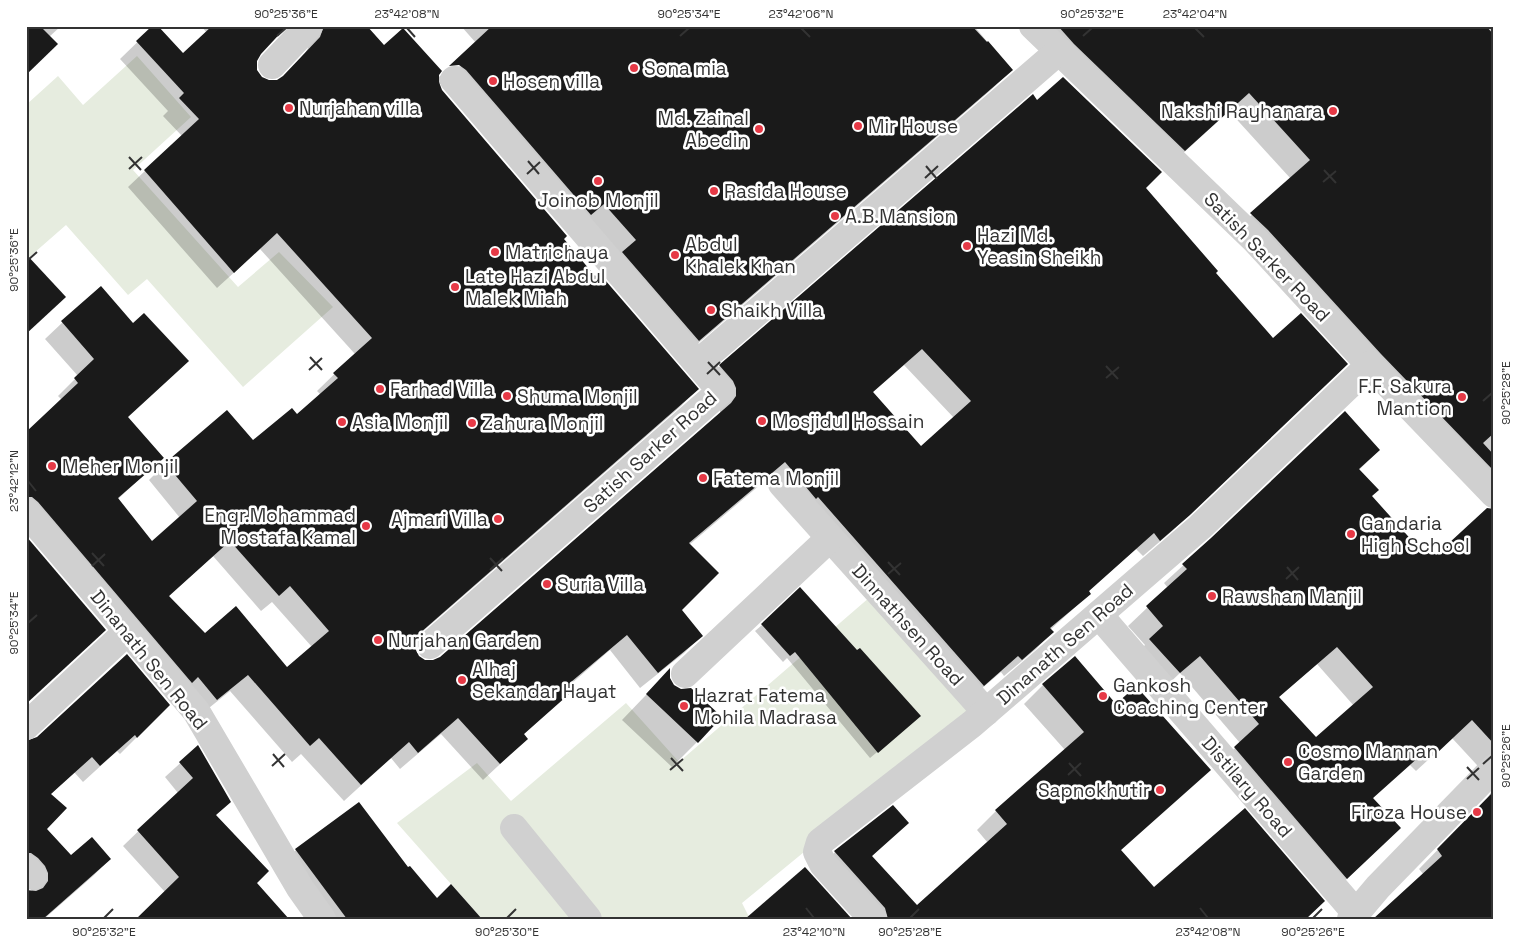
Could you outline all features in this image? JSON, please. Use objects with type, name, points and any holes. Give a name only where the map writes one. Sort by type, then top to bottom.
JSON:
[{"type":"street","points":[[272,65],[310,26]]},
{"type":"street","name":"Satish Sarker Road","points":[[1033,26],[1256,242],[1370,365],[1494,494]]},
{"type":"street","points":[[698,364],[1059,51]]},
{"type":"street","name":"Satish Sarker Road","points":[[430,645],[721,390],[454,80]]},
{"type":"street","name":"Dinanath Sen Road","points":[[873,919],[823,864],[817,852],[820,842],[986,712],[1200,527],[1370,365]]},
{"type":"street","name":"Dinnathsen Road","points":[[782,484],[986,712]]},
{"type":"street","name":"Dinanath Sen Road","points":[[26,512],[196,711],[300,888],[322,919]]},
{"type":"street","points":[[685,674],[830,538]]},
{"type":"street","name":"Distilary Road","points":[[1098,615],[1354,916]]},
{"type":"street","points":[[26,726],[128,631]]},
{"type":"street","points":[[1354,916],[1378,887],[1494,768]]},
{"type":"street","points":[[514,828],[588,919]]},
{"type":"shaded area","points":[[137,56],[191,117],[133,170],[238,287],[279,252],[333,307],[243,387],[147,279],[128,295],[66,225],[26,260],[26,105],[58,76],[83,105]]},
{"type":"shaded area","points":[[870,597],[971,715],[742,903],[750,919],[482,919],[397,823],[477,763],[511,801],[626,703],[679,762]]},
{"type":"building","points":[[26,26],[40,26],[58,44],[26,75]]},
{"type":"building","points":[[152,26],[158,26],[183,53],[212,26],[287,26],[261,54],[257,61],[257,70],[262,77],[269,80],[277,80],[320,37],[324,26],[367,26],[384,45],[403,28],[442,71],[439,75],[439,82],[442,90],[567,236],[564,239],[595,276],[599,273],[699,389],[420,633],[415,640],[415,648],[419,656],[425,660],[433,660],[440,657],[731,403],[736,396],[736,388],[733,381],[719,365],[1033,94],[1037,100],[1063,77],[1162,172],[1146,188],[1218,271],[1216,273],[1273,338],[1301,313],[1348,364],[1190,515],[1160,541],[1154,533],[1089,591],[1091,594],[1050,628],[1054,632],[1022,660],[1018,656],[984,686],[785,462],[689,543],[719,573],[682,610],[703,636],[658,673],[627,635],[571,682],[576,688],[524,734],[528,739],[500,764],[458,718],[418,753],[409,742],[361,785],[319,738],[310,746],[248,675],[217,700],[198,677],[192,683],[38,502],[32,497],[26,497],[26,432],[78,383],[74,378],[94,359],[61,321],[101,286],[133,323],[144,313],[189,361],[128,417],[164,458],[118,498],[152,541],[197,501],[165,463],[227,410],[253,440],[292,408],[297,414],[338,378],[333,373],[372,338],[277,233],[234,273],[144,170],[199,119],[179,98],[184,93],[136,41]],"holes":[[[922,349],[971,401],[921,446],[873,392]],[[230,541],[279,596],[290,586],[329,631],[287,667],[236,606],[205,633],[169,596]]]},
{"type":"building","points":[[492,26],[972,26],[1013,70],[699,341],[622,252],[636,240],[604,204],[591,215],[466,70],[459,65],[449,66]]},
{"type":"building","points":[[1058,26],[1486,26],[1494,35],[1494,433],[1483,443],[1494,455],[1494,471],[1381,354],[1268,230],[1250,213],[1310,160],[1249,93],[1185,151],[1074,44]]},
{"type":"building","points":[[26,254],[66,297],[26,334]]},
{"type":"building","points":[[1345,411],[1380,450],[1359,469],[1379,490],[1372,496],[1424,554],[1430,548],[1436,555],[1487,508],[1494,509],[1494,744],[1472,720],[1436,754],[1430,747],[1373,798],[1401,828],[1347,879],[1234,747],[1259,724],[1200,656],[1180,673],[1149,639],[1163,626],[1146,606],[1187,569],[1182,564]],"holes":[[[1337,647],[1373,687],[1316,737],[1279,697]]]},
{"type":"building","points":[[26,536],[106,630],[26,704]]},
{"type":"building","points":[[800,587],[857,650],[860,648],[921,716],[878,753],[795,652],[790,656],[761,624]]},
{"type":"building","points":[[127,654],[170,705],[137,738],[135,735],[100,766],[92,757],[51,794],[67,808],[47,829],[71,855],[92,837],[111,859],[43,919],[26,919],[26,890],[36,891],[43,888],[48,881],[48,873],[38,858],[31,853],[26,853],[26,741],[37,737]]},
{"type":"building","points":[[1075,656],[1116,704],[1136,686],[1211,770],[1121,850],[1154,887],[1245,808],[1325,901],[1306,919],[888,919],[885,908],[834,851],[893,805],[909,823],[872,856],[917,905],[1007,824],[995,810],[1084,732],[1042,684]]},
{"type":"building","name":"Hazrat Fatema Mohila Madrasa","points":[[670,668],[670,678],[674,685],[681,689],[691,688],[722,717],[698,743],[646,694]]},
{"type":"building","points":[[198,745],[231,802],[216,815],[269,871],[257,883],[289,919],[136,919],[179,877],[137,830],[193,778],[179,762]]},
{"type":"building","points":[[1494,791],[1494,919],[1373,919],[1442,856],[1437,849]]},
{"type":"building","points":[[359,802],[408,867],[410,866],[437,898],[451,884],[482,919],[347,919],[295,849]]},
{"type":"building","points":[[805,867],[852,919],[745,919]]},
{"type":"place","name":"Sona mia","points":[[634,68]]},
{"type":"place","name":"Hosen villa","points":[[493,81]]},
{"type":"place","name":"Nurjahan villa","points":[[289,108]]},
{"type":"place","name":"Nakshi Rayhanara","points":[[1333,111]]},
{"type":"place","name":"Mir House","points":[[858,126]]},
{"type":"place","name":"Md. Zainal Abedin","points":[[759,129]]},
{"type":"place","name":"Joinob Monjil","points":[[598,181]]},
{"type":"place","name":"Rasida House","points":[[714,191]]},
{"type":"place","name":"A.B.Mansion","points":[[835,216]]},
{"type":"place","name":"Hazi Md. Yeasin Sheikh","points":[[967,246]]},
{"type":"place","name":"Matrichaya","points":[[495,252]]},
{"type":"place","name":"Abdul Khalek Khan","points":[[675,255]]},
{"type":"place","name":"Late Hazi Abdul Malek Miah","points":[[455,287]]},
{"type":"place","name":"Shaikh Villa","points":[[711,310]]},
{"type":"place","name":"Farhad Villa","points":[[380,389]]},
{"type":"place","name":"Shuma Monjil","points":[[507,396]]},
{"type":"place","name":"F.F. Sakura Mantion","points":[[1462,397]]},
{"type":"place","name":"Mosjidul Hossain","points":[[762,421]]},
{"type":"place","name":"Asia Monjil","points":[[342,422]]},
{"type":"place","name":"Zahura Monjil","points":[[472,423]]},
{"type":"place","name":"Meher Monjil","points":[[52,466]]},
{"type":"place","name":"Fatema Monjil","points":[[703,478]]},
{"type":"place","name":"Ajmari Villa","points":[[498,519]]},
{"type":"place","name":"Engr.Mohammad Mostafa Kamal","points":[[366,526]]},
{"type":"place","name":"Gandaria High School","points":[[1351,534]]},
{"type":"place","name":"Suria Villa","points":[[547,584]]},
{"type":"place","name":"Rawshan Manjil","points":[[1212,596]]},
{"type":"place","name":"Nurjahan Garden","points":[[378,640]]},
{"type":"place","name":"Alhaj Sekandar Hayat","points":[[462,680]]},
{"type":"place","name":"Gankosh Coaching Center","points":[[1103,696]]},
{"type":"place","name":"Hazrat Fatema Mohila Madrasa","points":[[684,706]]},
{"type":"place","name":"Cosmo Mannan Garden","points":[[1288,762]]},
{"type":"place","name":"Sapnokhutir","points":[[1160,790]]},
{"type":"place","name":"Firoza House","points":[[1477,812]]}]
